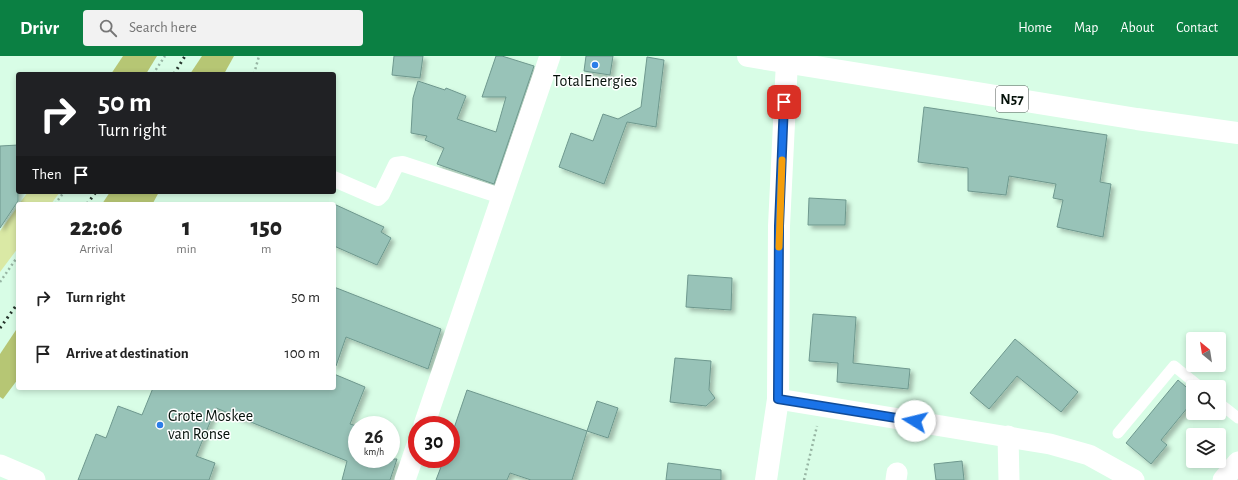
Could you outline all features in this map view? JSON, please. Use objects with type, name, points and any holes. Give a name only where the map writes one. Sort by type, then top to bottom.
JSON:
[{"type":"main road","name":"N57","points":[[748,56],[787,61],[1137,119],[1238,133]]},
{"type":"main road","points":[[766,480],[778,399],[779,226],[787,61]]},
{"type":"street","points":[[427,416],[504,196],[550,56]]},
{"type":"street","points":[[336,180],[378,198],[382,194],[396,165],[403,164],[504,196]]},
{"type":"street","points":[[778,399],[1050,444],[1089,455],[1134,480]]},
{"type":"street","points":[[1008,436],[1009,480]]},
{"type":"street","points":[[1223,480],[1238,462]]},
{"type":"street","points":[[405,480],[409,468]]},
{"type":"street","points":[[3,471],[35,480]]},
{"type":"lane","points":[[1118,433],[1174,366],[1191,380]]},
{"type":"lane","points":[[1226,409],[1238,418]]},
{"type":"path","points":[[154,72],[165,56]]},
{"type":"path","points":[[255,72],[259,56]]},
{"type":"path","points":[[0,282],[16,259]]},
{"type":"path","points":[[804,480],[821,406]]},
{"type":"green space","points":[[123,56],[157,56],[147,72],[112,72]]},
{"type":"green space","points":[[202,56],[234,56],[225,72],[191,72]]},
{"type":"green space","points":[[26,194],[58,194],[52,202],[20,202]]},
{"type":"green space","points":[[109,194],[158,194],[154,202],[103,202]]},
{"type":"green space","points":[[16,209],[16,251],[0,272],[0,231]]},
{"type":"green space","points":[[16,330],[16,382],[3,399],[0,397],[0,354]]},
{"type":"building","points":[[394,56],[423,56],[420,78],[392,75]]},
{"type":"building","points":[[496,56],[502,56],[534,66],[494,184],[437,164],[444,148],[425,140],[427,136],[411,133],[413,98],[418,81],[445,90],[446,88],[466,96],[457,119],[496,132],[506,97],[482,97]]},
{"type":"building","points":[[586,56],[613,56],[610,75],[584,71]]},
{"type":"building","points":[[647,57],[664,60],[656,127],[627,122],[604,184],[559,167],[571,133],[593,141],[603,114],[618,119],[641,107]]},
{"type":"building","points":[[924,107],[1107,135],[1100,182],[1111,184],[1103,237],[1057,227],[1063,200],[1053,198],[1056,184],[1009,176],[1006,195],[968,191],[968,168],[918,162]]},
{"type":"building","points":[[16,145],[16,194],[18,194],[18,201],[0,228],[0,146]]},
{"type":"building","points":[[809,198],[846,200],[845,225],[808,225]]},
{"type":"building","points":[[336,205],[384,227],[381,232],[391,238],[377,265],[336,247]]},
{"type":"building","points":[[688,275],[732,278],[731,310],[686,307]]},
{"type":"building","points":[[336,288],[441,329],[428,369],[346,337],[336,366]]},
{"type":"building","points":[[813,314],[856,317],[853,363],[910,369],[908,389],[837,382],[838,363],[809,361]]},
{"type":"building","points":[[1015,339],[1078,392],[1061,412],[1017,376],[989,409],[970,393]]},
{"type":"building","points":[[675,358],[711,361],[709,390],[715,398],[706,406],[670,402]]},
{"type":"building","points":[[336,375],[365,387],[353,416],[348,416],[348,468],[394,468],[390,480],[342,480],[347,461],[216,408],[196,456],[215,463],[209,480],[78,480],[96,434],[106,438],[118,406],[142,415],[152,390],[336,390]]},
{"type":"building","points":[[1178,380],[1186,387],[1186,410],[1161,440],[1167,445],[1151,464],[1126,443]]},
{"type":"building","points":[[467,390],[587,431],[572,480],[531,480],[510,473],[507,480],[436,480],[441,468],[460,468],[460,416],[458,416]]},
{"type":"building","points":[[597,401],[618,408],[608,438],[587,431]]},
{"type":"building","points":[[962,461],[964,480],[936,480],[934,464]]},
{"type":"building","points":[[668,463],[721,470],[721,480],[666,480]]},
{"type":"railway","points":[[175,72],[185,56]]},
{"type":"railway","points":[[88,202],[94,194]]},
{"type":"railway","points":[[0,328],[16,306]]},
{"type":"slow traffic","points":[[779,247],[782,160]]},
{"type":"place","name":"TotalEnergies","points":[[595,65]]},
{"type":"place","name":"Grote Moskee van Ronse","points":[[160,425]]},
{"type":"route","points":[[784,102],[779,226],[778,399],[915,421]]}]
